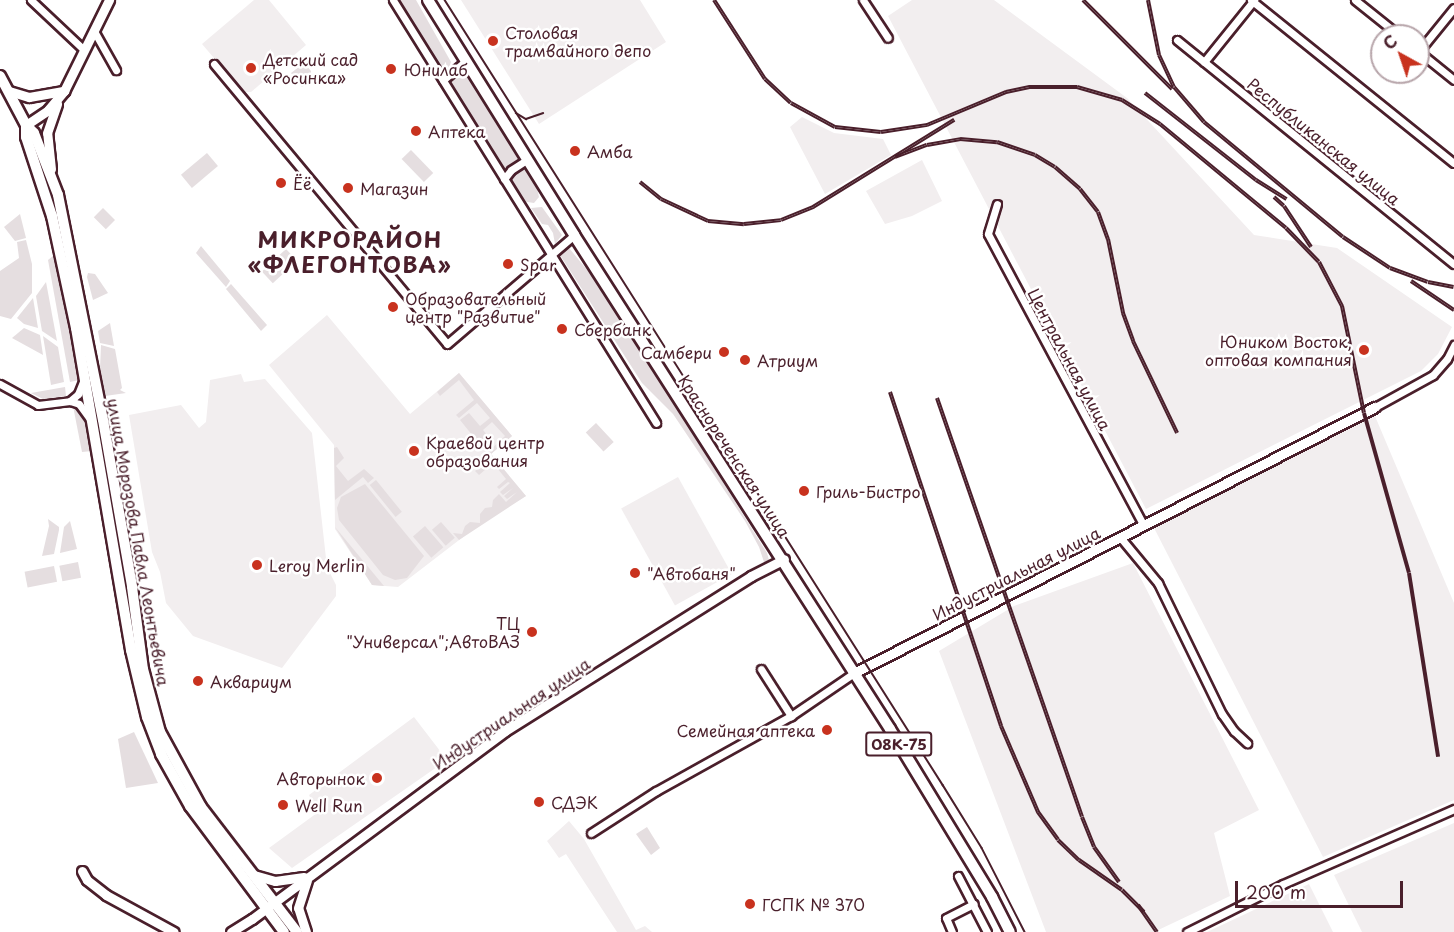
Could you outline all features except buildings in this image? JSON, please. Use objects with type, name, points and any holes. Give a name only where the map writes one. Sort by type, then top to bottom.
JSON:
[{"type":"main road","name":"Краснореченская улица","points":[[428,0],[574,235],[784,559],[970,859],[1010,932]]},
{"type":"main road","name":"улица Морозова Павла Леонтьевича","points":[[0,76],[26,125],[34,133],[55,186],[75,272],[99,397],[128,566],[142,669],[160,732],[181,774],[259,885],[284,932]]},
{"type":"main road","name":"улица Морозова Павла Леонтьевича","points":[[26,125],[26,137],[52,216],[85,374],[136,678],[153,736],[190,806],[269,906],[297,932]]},
{"type":"street","points":[[31,0],[84,50]]},
{"type":"street","points":[[55,186],[47,133],[63,91],[109,0]]},
{"type":"street","points":[[393,0],[656,423]]},
{"type":"street","points":[[863,0],[888,38]]},
{"type":"street","points":[[1204,62],[1253,0],[1454,163]]},
{"type":"street","points":[[1355,0],[1385,24]]},
{"type":"street","points":[[1430,37],[1454,8]]},
{"type":"street","points":[[94,31],[116,70]]},
{"type":"street","name":"Республиканская улица","points":[[1177,40],[1454,264]]},
{"type":"street","points":[[443,80],[466,61]]},
{"type":"street","points":[[1430,61],[1454,80]]},
{"type":"street","points":[[214,64],[447,344],[574,235]]},
{"type":"street","points":[[9,91],[29,97],[63,91]]},
{"type":"street","points":[[26,125],[48,110],[63,91]]},
{"type":"street","points":[[504,180],[511,170],[528,159]]},
{"type":"street","name":"Центральная улица","points":[[997,204],[988,234],[1143,524]]},
{"type":"street","name":"Индустриальная улица","points":[[591,833],[656,791],[791,716],[855,673],[1375,407],[1433,375],[1447,359],[1454,345]]},
{"type":"street","points":[[70,401],[78,394],[85,374]]},
{"type":"street","points":[[0,384],[38,405],[70,401],[79,404],[93,427]]},
{"type":"street","points":[[1120,537],[1158,583],[1222,714],[1234,731],[1247,743]]},
{"type":"street","name":"Индустриальная улица","points":[[231,932],[505,731],[751,576],[784,559]]},
{"type":"street","points":[[761,669],[791,716]]},
{"type":"street","points":[[1187,932],[1283,884],[1454,809]]},
{"type":"street","points":[[238,857],[252,874],[264,880],[285,881],[310,876]]},
{"type":"street","points":[[82,871],[87,880],[106,895],[174,932]]},
{"type":"street","points":[[306,932],[298,916],[298,908],[302,890],[310,876]]},
{"type":"street","points":[[958,876],[987,932]]},
{"type":"street","points":[[952,932],[946,918],[974,904]]},
{"type":"shaded area","name":"Детский сад «Росинка»","points":[[254,0],[269,0],[306,45],[251,92],[243,92],[202,44]]},
{"type":"shaded area","points":[[396,0],[416,0],[451,62],[447,73],[444,75]]},
{"type":"shaded area","points":[[461,0],[640,0],[666,42],[539,124]]},
{"type":"shaded area","points":[[912,0],[994,0],[1127,98],[1254,235],[1337,248],[1452,327],[1438,354],[1421,371],[1146,509],[888,16]]},
{"type":"shaded area","points":[[304,63],[311,71],[311,80],[302,87],[291,73]]},
{"type":"shaded area","points":[[463,68],[518,156],[518,161],[503,174],[447,85],[447,80]]},
{"type":"shaded area","points":[[802,117],[834,133],[883,139],[891,155],[825,194],[790,127]]},
{"type":"shaded area","points":[[411,150],[433,173],[424,182],[402,159]]},
{"type":"shaded area","points":[[207,153],[218,166],[192,188],[181,175]]},
{"type":"shaded area","points":[[922,160],[942,201],[912,216],[885,224],[866,191]]},
{"type":"shaded area","points":[[525,167],[537,188],[539,197],[534,203],[521,201],[507,178]]},
{"type":"shaded area","points":[[542,207],[562,235],[555,244],[553,233],[548,225],[542,224],[531,208]]},
{"type":"shaded area","points":[[103,208],[115,220],[106,229],[94,217]]},
{"type":"shaded area","points":[[20,214],[26,238],[15,241],[4,227]]},
{"type":"shaded area","points":[[26,240],[32,264],[32,293],[11,319],[0,316],[0,271],[19,258],[17,242]]},
{"type":"shaded area","points":[[201,246],[230,281],[226,287],[196,253]]},
{"type":"shaded area","points":[[569,248],[602,288],[767,553],[769,560],[765,565],[759,547],[745,521],[673,414],[642,383],[560,255],[560,250]]},
{"type":"shaded area","points":[[286,249],[297,261],[273,283],[262,272]]},
{"type":"shaded area","points":[[53,256],[68,307],[79,380],[70,382],[48,260]]},
{"type":"shaded area","points":[[88,273],[95,274],[108,293],[93,300]]},
{"type":"shaded area","points":[[46,282],[57,341],[42,331],[36,296]]},
{"type":"shaded area","points":[[231,284],[267,325],[261,331],[226,289]]},
{"type":"shaded area","points":[[33,298],[38,328],[24,324],[17,318]]},
{"type":"shaded area","name":"Краевой центр образования","points":[[327,315],[410,414],[459,373],[512,436],[491,454],[526,496],[480,524],[398,587],[372,585],[335,529],[334,445],[269,365]]},
{"type":"shaded area","points":[[110,323],[114,346],[100,343],[98,331]]},
{"type":"shaded area","points":[[24,328],[40,335],[43,355],[12,338]]},
{"type":"shaded area","points":[[43,336],[58,347],[64,382],[51,385]]},
{"type":"shaded area","points":[[101,345],[115,349],[122,388],[120,390],[126,393],[105,396],[100,369]]},
{"type":"shaded area","points":[[459,373],[512,436],[491,454],[526,496],[459,540],[453,533],[462,534],[465,526],[470,522],[480,523],[480,514],[485,508],[492,507],[493,500],[499,494],[506,502],[517,492],[507,499],[504,496],[513,488],[503,495],[500,492],[510,483],[508,482],[499,489],[497,487],[506,479],[493,463],[479,475],[475,471],[491,458],[487,453],[505,436],[492,422],[483,430],[494,443],[485,451],[460,420],[469,413],[480,426],[490,418],[477,403],[459,418],[456,415],[474,400],[459,380],[440,396],[437,392]]},
{"type":"shaded area","points":[[241,374],[244,382],[265,379],[312,433],[327,567],[336,585],[336,596],[282,668],[193,636],[166,603],[160,572],[152,552],[129,415],[181,405],[199,428],[206,422],[210,380]]},
{"type":"shaded area","points":[[65,387],[66,396],[43,399],[31,393]]},
{"type":"shaded area","points":[[73,406],[83,414],[92,451],[82,452]]},
{"type":"shaded area","points":[[1372,409],[1454,603],[1454,800],[1323,857],[1152,524]]},
{"type":"shaded area","points":[[596,423],[614,442],[603,452],[586,433]]},
{"type":"shaded area","points":[[337,447],[344,458],[336,466],[348,481],[364,469],[374,478],[368,483],[363,477],[335,500],[334,448]]},
{"type":"shaded area","points":[[678,477],[732,574],[675,606],[621,509]]},
{"type":"shaded area","points":[[376,480],[402,512],[396,517],[370,485]]},
{"type":"shaded area","points":[[365,484],[424,556],[407,578],[395,580],[383,575],[339,520],[337,508],[341,497]]},
{"type":"shaded area","points":[[48,519],[59,527],[59,530],[54,554],[42,556],[49,526]]},
{"type":"shaded area","points":[[70,521],[77,549],[60,553],[64,527]]},
{"type":"shaded area","points":[[441,522],[455,538],[446,546],[432,530]]},
{"type":"shaded area","points":[[425,526],[443,547],[431,558],[413,536]]},
{"type":"shaded area","points":[[335,527],[384,586],[372,585]]},
{"type":"shaded area","points":[[78,562],[81,578],[62,581],[59,566]]},
{"type":"shaded area","points":[[1133,563],[1259,810],[1214,833],[1230,896],[1154,932],[1046,932],[939,651],[1014,606]]},
{"type":"shaded area","points":[[54,566],[57,582],[28,587],[25,572]]},
{"type":"shaded area","name":"Авторынок","points":[[414,717],[447,760],[292,868],[269,848],[317,813],[309,795]]},
{"type":"shaded area","points":[[134,732],[158,783],[126,788],[118,739]]},
{"type":"shaded area","points":[[569,821],[584,839],[636,930],[645,926],[652,932],[617,932],[566,854],[559,858],[547,841]]},
{"type":"shaded area","points":[[1454,823],[1454,932],[1362,932],[1334,875]]},
{"type":"shaded area","points":[[647,827],[660,848],[651,855],[636,834]]},
{"type":"shaded area","points":[[1309,884],[1333,932],[1207,932]]},
{"type":"tram line","points":[[445,0],[943,785],[982,848],[1025,932]]},
{"type":"tram line","points":[[516,113],[526,119],[543,113]]},
{"type":"railway","points":[[714,0],[765,79],[791,103],[835,127],[881,132],[927,125],[1006,92],[1029,87],[1077,87],[1122,100],[1160,124],[1286,228],[1319,262],[1342,306],[1364,413],[1409,573],[1438,757]]},
{"type":"railway","points":[[1083,0],[1172,89]]},
{"type":"railway","points":[[1148,0],[1159,55],[1174,87],[1204,122],[1343,237],[1390,268],[1428,282],[1454,287]]},
{"type":"railway","points":[[1145,93],[1256,180],[1286,199]]},
{"type":"railway","points":[[640,182],[661,199],[708,221],[744,224],[781,220],[813,207],[954,120]]},
{"type":"railway","points":[[895,157],[927,145],[960,139],[997,142],[1035,155],[1055,167],[1080,189],[1098,212],[1108,239],[1123,313],[1133,341],[1177,433]]},
{"type":"railway","points":[[1274,197],[1284,206],[1311,247]]},
{"type":"railway","points":[[1411,281],[1454,310]]},
{"type":"railway","points":[[890,392],[1001,726],[1038,812],[1058,840],[1079,860],[1122,890],[1144,912]]},
{"type":"railway","points":[[937,398],[1082,817],[1094,847],[1119,882]]},
{"type":"railway","points":[[1138,905],[1157,932]]},
{"type":"place","name":"Столовая трамвайного депо","points":[[493,41]]},
{"type":"place","name":"Детский сад «Росинка»","points":[[251,68]]},
{"type":"place","name":"Юнилаб","points":[[391,69]]},
{"type":"place","name":"Аптека","points":[[416,131]]},
{"type":"place","name":"Амба","points":[[575,151]]},
{"type":"place","name":"Ёё","points":[[281,183]]},
{"type":"place","name":"Магазин","points":[[348,188]]},
{"type":"place","name":"Spar","points":[[508,264]]},
{"type":"place","name":"Образовательный центр \"Развитие\"","points":[[393,307]]},
{"type":"place","name":"Сбербанк","points":[[562,329]]},
{"type":"place","name":"Юником Восток, оптовая компания","points":[[1364,350]]},
{"type":"place","name":"Самбери","points":[[724,352]]},
{"type":"place","name":"Атриум","points":[[745,360]]},
{"type":"place","name":"Краевой центр образования","points":[[414,451]]},
{"type":"place","name":"Гриль-Бистро","points":[[804,491]]},
{"type":"place","name":"Leroy Merlin","points":[[257,565]]},
{"type":"place","name":"\"Автобаня\"","points":[[635,573]]},
{"type":"place","name":"ТЦ \"Универсал\";АвтоВАЗ","points":[[532,632]]},
{"type":"place","name":"Аквариум","points":[[198,681]]},
{"type":"place","name":"Семейная аптека","points":[[827,730]]},
{"type":"place","name":"Авторынок","points":[[377,778]]},
{"type":"place","name":"СДЭК","points":[[539,802]]},
{"type":"place","name":"Well Run","points":[[283,805]]},
{"type":"place","name":"ГСПК № 370","points":[[750,904]]},
{"type":"district","name":"МИКРОРАЙОН «ФЛЕГОНТОВА»","points":[[350,250]]}]
